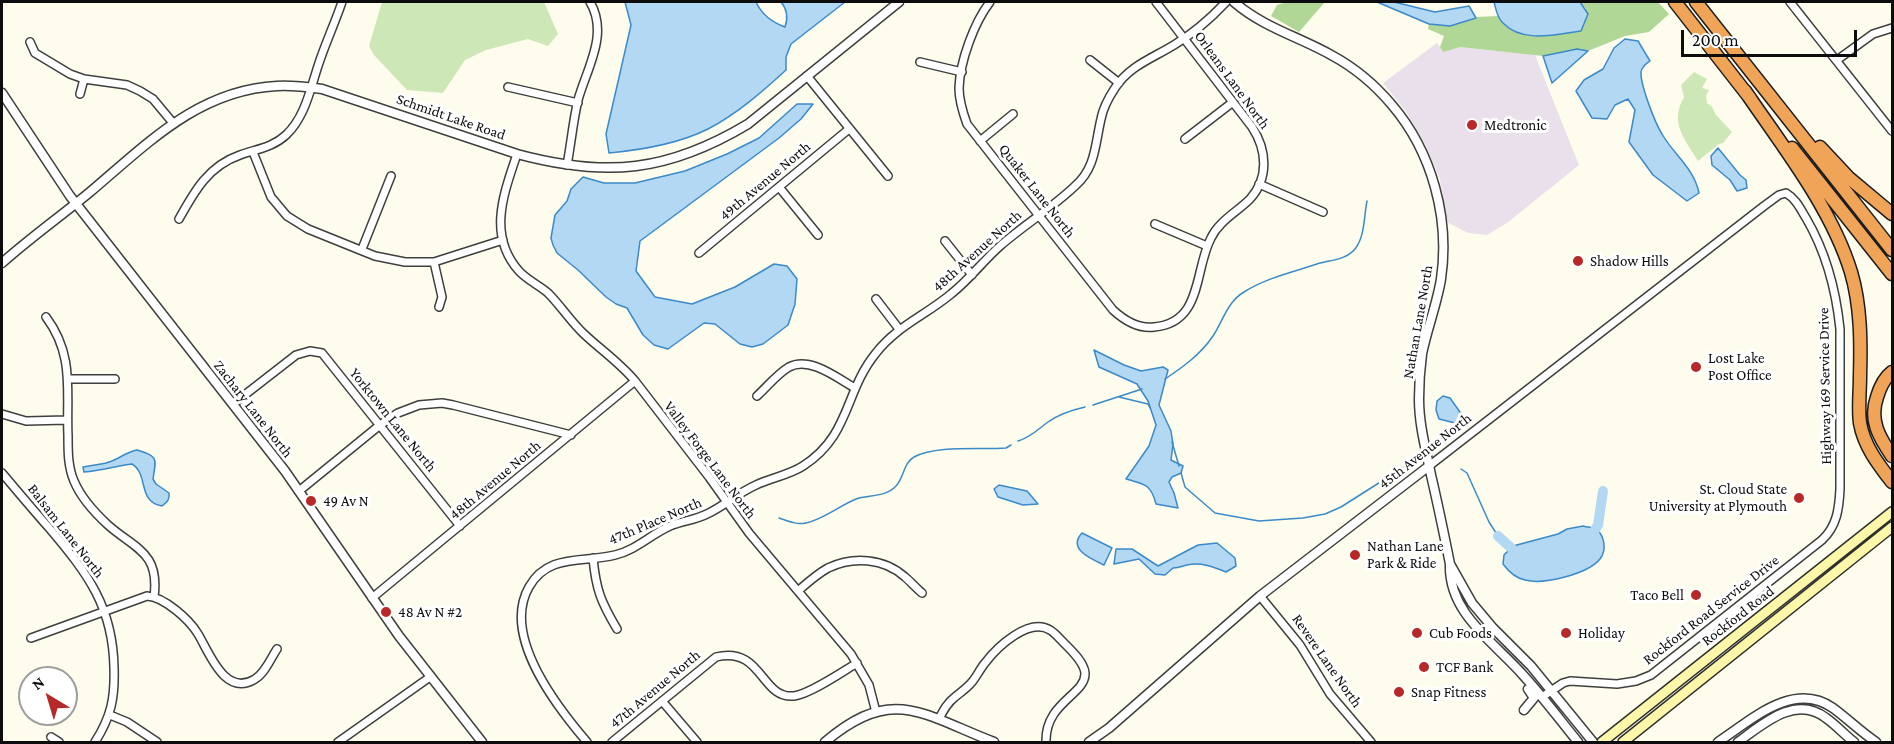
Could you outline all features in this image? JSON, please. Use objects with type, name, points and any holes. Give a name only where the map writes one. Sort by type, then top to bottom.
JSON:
[{"type":"highway","points":[[1676,2],[1893,274]]},
{"type":"highway","points":[[1696,2],[1893,250]]},
{"type":"highway","points":[[1745,91],[1816,198],[1841,241],[1852,274],[1858,310],[1861,364],[1860,422],[1866,443],[1874,459],[1893,482]]},
{"type":"highway","points":[[1771,97],[1792,116],[1849,178],[1893,214]]},
{"type":"highway","points":[[1893,372],[1887,376],[1879,389],[1874,417],[1880,438],[1893,456]]},
{"type":"main road","name":"Rockford Road","points":[[1602,742],[1893,512]]},
{"type":"main road","name":"Rockford Road","points":[[1623,742],[1893,527]]},
{"type":"street","points":[[179,219],[209,173],[231,158],[275,143],[285,136],[299,118],[342,2]]},
{"type":"street","points":[[567,165],[578,103],[598,37],[597,17],[590,2]]},
{"type":"street","name":"Schmidt Lake Road","points":[[2,263],[173,123],[213,100],[234,92],[278,86],[312,88],[343,95],[517,154],[567,165],[619,168],[667,160],[690,153],[748,124],[899,2]]},
{"type":"street","points":[[920,62],[962,72],[974,28],[990,2]]},
{"type":"street","name":"Orleans Lane North","points":[[1156,2],[1259,137],[1265,160],[1259,184]]},
{"type":"street","name":"48th Avenue North","points":[[726,502],[759,483],[803,466],[823,449],[837,432],[855,388],[875,353],[899,329],[936,306],[972,275],[997,249],[1087,174],[1094,157],[1101,116],[1119,83],[1136,67],[1185,38],[1211,18],[1226,2]]},
{"type":"street","name":"Nathan Lane North","points":[[1234,2],[1273,28],[1333,56],[1371,84],[1403,120],[1426,160],[1434,183],[1443,231],[1441,281],[1422,355],[1420,419],[1450,564],[1449,578],[1464,612],[1542,697],[1578,742]]},
{"type":"street","points":[[1790,2],[1893,131]]},
{"type":"street","points":[[1837,60],[1873,33],[1893,28]]},
{"type":"street","points":[[30,42],[35,53],[70,74],[84,80],[121,84],[140,91],[153,99],[173,123]]},
{"type":"street","points":[[1090,60],[1119,83]]},
{"type":"street","name":"Quaker Lane North","points":[[962,72],[959,87],[963,113],[968,124],[1113,310],[1130,323],[1159,327],[1171,324],[1187,309],[1196,291],[1207,246]]},
{"type":"street","points":[[807,76],[888,176]]},
{"type":"street","points":[[80,94],[84,80]]},
{"type":"street","points":[[508,87],[578,103]]},
{"type":"street","name":"Zachary Lane North","points":[[2,93],[76,204],[299,491],[372,598],[430,677],[482,742]]},
{"type":"street","points":[[1185,139],[1233,102]]},
{"type":"street","points":[[980,141],[1013,114]]},
{"type":"street","name":"49th Avenue North","points":[[699,254],[849,129]]},
{"type":"street","points":[[253,152],[271,197],[287,216],[308,229],[390,260],[412,263],[434,262],[503,240],[501,204],[517,154]]},
{"type":"street","points":[[362,249],[391,176]]},
{"type":"street","points":[[1155,224],[1207,246],[1220,225],[1249,199],[1259,184],[1323,212]]},
{"type":"street","points":[[779,187],[818,235]]},
{"type":"street","name":"45th Avenue North","points":[[1089,742],[1109,728],[1260,596],[1764,206],[1779,195],[1786,193]]},
{"type":"street","name":"Highway 169 Service Drive","points":[[1786,193],[1797,204],[1815,236],[1830,274],[1837,303],[1840,329],[1840,489],[1838,513],[1835,520]]},
{"type":"street","name":"Valley Forge Lane North","points":[[503,240],[512,262],[519,271],[547,293],[577,328],[634,381],[748,533],[857,663],[869,685],[876,712]]},
{"type":"street","points":[[945,241],[972,275]]},
{"type":"street","points":[[434,262],[442,297],[439,307]]},
{"type":"street","points":[[876,299],[899,329]]},
{"type":"street","points":[[46,317],[60,338],[66,359],[69,463],[77,487],[109,526],[132,541],[145,554],[154,570],[154,597]]},
{"type":"street","name":"Yorktown Lane North","points":[[233,404],[296,355],[310,351],[324,355],[460,526]]},
{"type":"street","points":[[757,396],[783,371],[798,364],[815,367],[855,388]]},
{"type":"street","points":[[68,379],[115,379]]},
{"type":"street","name":"48th Avenue North","points":[[372,598],[634,381]]},
{"type":"street","points":[[299,491],[380,425],[408,408],[419,405],[441,403],[571,435]]},
{"type":"street","points":[[2,414],[26,421],[67,420]]},
{"type":"street","name":"Balsam Lane North","points":[[3,478],[86,574],[105,610],[111,633],[114,666],[110,715]]},
{"type":"street","name":"47th Place North","points":[[587,742],[559,708],[537,670],[525,641],[522,618],[524,596],[534,578],[542,570],[561,561],[627,552],[661,530],[709,513],[726,502]]},
{"type":"street","name":"Rockford Road Service Drive","points":[[1542,697],[1570,681],[1617,684],[1636,681],[1651,675],[1822,540],[1835,520]]},
{"type":"street","points":[[593,558],[596,585],[601,600],[617,629]]},
{"type":"street","points":[[798,591],[827,569],[853,560],[867,560],[892,568],[904,575],[922,593]]},
{"type":"street","name":"Nathan Lane North","points":[[1450,564],[1472,603],[1552,690],[1593,742]]},
{"type":"street","name":"Revere Lane North","points":[[1260,596],[1300,645],[1330,694],[1371,742]]},
{"type":"street","points":[[31,638],[140,598],[154,597],[162,600],[191,625],[213,663],[228,679],[241,683],[255,679],[277,649]]},
{"type":"street","points":[[939,720],[949,702],[971,684],[984,664],[1006,642],[1030,627],[1044,627],[1051,630],[1065,644],[1080,662],[1085,673],[1082,684],[1061,704],[1050,720],[1046,742]]},
{"type":"street","name":"47th Avenue North","points":[[612,742],[716,657],[727,654],[742,657],[778,692],[795,696],[857,663]]},
{"type":"street","points":[[1513,664],[1520,680],[1534,696],[1524,710],[1539,704],[1549,706]]},
{"type":"street","points":[[338,742],[430,677]]},
{"type":"street","points":[[1718,742],[1772,707],[1799,698],[1822,702],[1876,742]]},
{"type":"street","points":[[662,701],[697,742]]},
{"type":"street","points":[[825,742],[851,722],[876,712],[904,710],[916,711],[992,742]]},
{"type":"street","points":[[1738,742],[1777,715],[1790,710],[1803,710],[1825,717],[1854,742]]},
{"type":"street","points":[[95,742],[110,715],[127,722],[157,742]]},
{"type":"street","points":[[51,737],[59,742]]},
{"type":"shaded area","points":[[1437,43],[1443,51],[1460,47],[1535,55],[1579,165],[1507,223],[1487,235],[1468,233],[1447,222],[1440,179],[1425,144],[1406,112],[1383,83]]},
{"type":"green space","points":[[382,2],[544,2],[558,34],[548,46],[528,39],[486,50],[465,60],[443,93],[407,90],[374,55],[369,46]]},
{"type":"green space","points":[[1287,2],[1325,2],[1299,32],[1271,16],[1277,5]]},
{"type":"green space","points":[[1580,2],[1658,2],[1669,14],[1649,32],[1625,36],[1588,51],[1577,49],[1543,56],[1460,47],[1443,52],[1440,47],[1444,36],[1428,29],[1429,24],[1450,26],[1476,17],[1498,16],[1505,25],[1514,30],[1535,35],[1581,31],[1586,9]]},
{"type":"green space","points":[[1694,72],[1707,79],[1702,88],[1709,90],[1706,96],[1707,103],[1732,132],[1723,143],[1698,161],[1678,123],[1680,106],[1684,97],[1681,85]]},
{"type":"water","points":[[625,2],[756,2],[768,18],[785,27],[786,14],[781,2],[845,2],[791,44],[786,57],[786,70],[729,117],[684,139],[646,148],[609,153],[606,134],[631,25]]},
{"type":"water","points":[[1377,2],[1394,2],[1435,12],[1469,6],[1476,18],[1450,26],[1429,24]]},
{"type":"water","points":[[1494,2],[1580,2],[1588,14],[1581,31],[1530,36],[1520,34],[1503,23],[1498,16]]},
{"type":"water","points":[[1625,39],[1638,41],[1650,61],[1641,72],[1648,103],[1662,134],[1693,176],[1699,193],[1687,201],[1653,175],[1629,142],[1635,110],[1628,99],[1615,105],[1607,119],[1592,118],[1576,91],[1584,80],[1603,69],[1614,48]]},
{"type":"water","points":[[1577,49],[1588,51],[1552,83],[1543,56]]},
{"type":"water","points":[[797,104],[813,104],[801,119],[779,138],[640,241],[636,271],[655,297],[692,304],[735,287],[774,264],[787,266],[797,279],[795,304],[788,325],[763,344],[752,347],[740,344],[715,324],[704,323],[668,349],[654,345],[643,335],[627,308],[606,297],[557,253],[551,238],[555,215],[567,201],[571,189],[583,177],[604,183],[635,183],[685,171],[759,138]]},
{"type":"water","points":[[1718,148],[1746,180],[1747,188],[1737,191],[1730,180],[1712,165],[1711,156]]},
{"type":"water","points":[[1094,350],[1141,371],[1163,367],[1168,370],[1159,405],[1171,431],[1173,444],[1171,460],[1183,466],[1181,473],[1172,477],[1169,482],[1178,508],[1156,504],[1152,492],[1146,486],[1126,479],[1149,446],[1156,425],[1148,401],[1137,384],[1099,367]]},
{"type":"water","points":[[1443,396],[1450,398],[1467,422],[1455,423],[1439,419],[1436,410],[1437,401]]},
{"type":"water","points":[[137,450],[149,454],[154,459],[153,479],[169,493],[168,501],[162,506],[149,499],[140,474],[132,464],[84,472],[83,467],[109,462]]},
{"type":"water","points":[[999,485],[1027,491],[1038,504],[1023,505],[998,497],[994,489]]},
{"type":"water","points":[[1583,526],[1593,528],[1600,533],[1604,542],[1604,551],[1594,564],[1576,574],[1553,580],[1533,581],[1515,576],[1503,564],[1504,555],[1513,546]]},
{"type":"water","points":[[1082,533],[1112,548],[1104,565],[1079,549],[1077,544]]},
{"type":"water","points":[[1217,543],[1235,558],[1236,566],[1226,572],[1207,565],[1192,564],[1173,568],[1165,575],[1155,574],[1139,559],[1114,564],[1116,549],[1132,549],[1158,566],[1198,545]]},
{"type":"waterway","points":[[1165,379],[1203,349],[1213,336],[1229,306],[1238,296],[1270,279],[1342,258],[1351,253],[1361,238],[1367,201]]},
{"type":"waterway","points":[[1093,405],[1142,389]]},
{"type":"waterway","points":[[1119,397],[1148,404],[1150,408]]},
{"type":"waterway","points":[[1018,441],[1057,417],[1085,407]]},
{"type":"waterway","points":[[1172,442],[1179,466]]},
{"type":"waterway","points":[[779,518],[795,523],[806,523],[819,519],[856,499],[886,493],[898,484],[910,460],[923,453],[946,449],[1006,448],[1011,445]]},
{"type":"waterway","points":[[1181,473],[1185,487],[1215,513],[1259,521],[1325,514],[1341,507],[1404,467]]},
{"type":"waterway","points":[[1461,469],[1467,473],[1489,522],[1498,536]]},
{"type":"waterway","points":[[1588,542],[1598,525],[1603,491]]},
{"type":"waterway","points":[[1498,536],[1520,556]]},
{"type":"place","name":"Medtronic","points":[[1472,125]]},
{"type":"place","name":"Shadow Hills","points":[[1578,261]]},
{"type":"place","name":"Lost Lake Post Office","points":[[1696,367]]},
{"type":"place","name":"St. Cloud State University at Plymouth","points":[[1799,498]]},
{"type":"place","name":"49 Av N","points":[[311,501]]},
{"type":"place","name":"Nathan Lane Park & Ride","points":[[1355,555]]},
{"type":"place","name":"Taco Bell","points":[[1696,595]]},
{"type":"place","name":"48 Av N #2","points":[[386,612]]},
{"type":"place","name":"Cub Foods","points":[[1417,633]]},
{"type":"place","name":"Holiday","points":[[1566,633]]},
{"type":"place","name":"TCF Bank","points":[[1424,667]]},
{"type":"place","name":"Snap Fitness","points":[[1399,692]]}]
